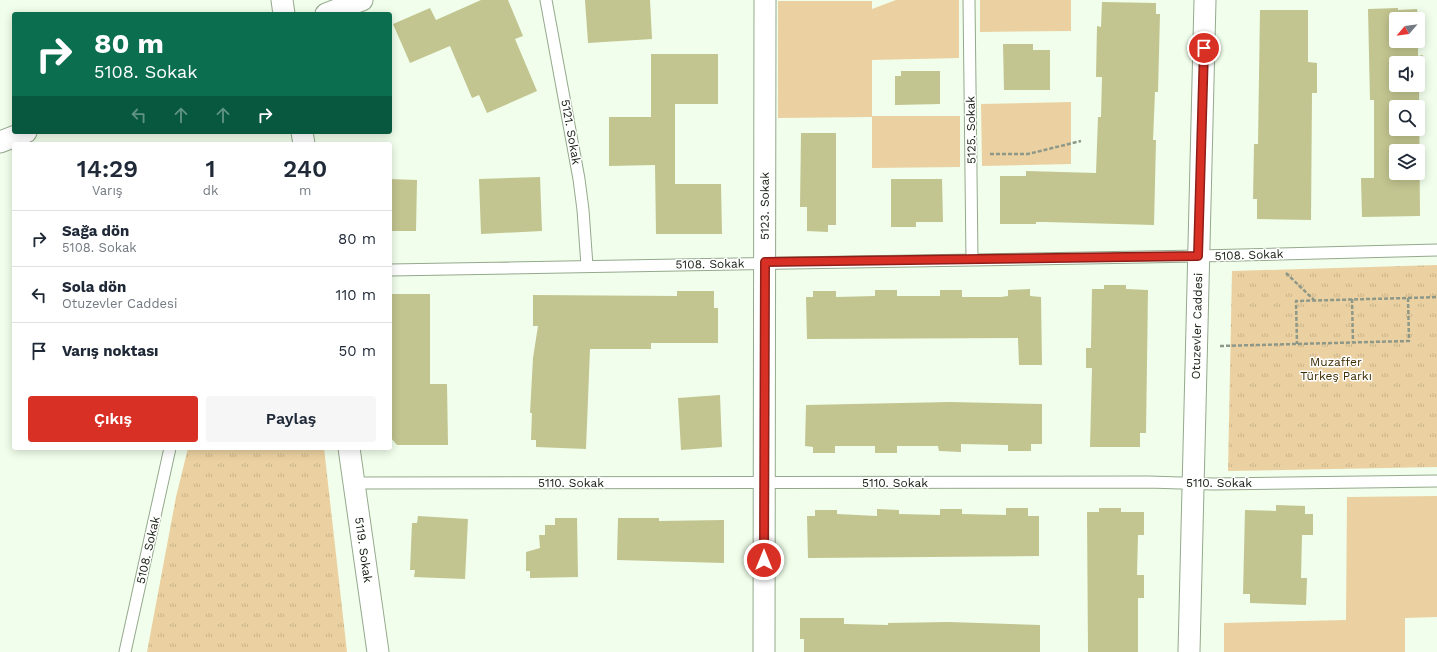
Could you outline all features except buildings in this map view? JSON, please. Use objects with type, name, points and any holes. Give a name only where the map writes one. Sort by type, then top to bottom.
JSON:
[{"type":"street","points":[[282,0],[284,12]]},
{"type":"street","points":[[331,12],[362,0]]},
{"type":"street","name":"5123. Sokak","points":[[764,652],[765,0]]},
{"type":"street","name":"Otuzevler Caddesi","points":[[1189,652],[1205,0]]},
{"type":"street","points":[[0,142],[21,134]]},
{"type":"street","name":"5119. Sokak","points":[[348,450],[378,652]]},
{"type":"lane","name":"5121. Sokak","points":[[546,0],[579,179],[587,266]]},
{"type":"lane","name":"5125. Sokak","points":[[969,0],[972,260]]},
{"type":"lane","name":"5108. Sokak","points":[[392,270],[765,262],[1198,256],[1437,250]]},
{"type":"lane","name":"5108. Sokak","points":[[125,652],[170,450]]},
{"type":"lane","name":"5110. Sokak","points":[[354,483],[1193,483],[1437,481]]},
{"type":"path","points":[[971,154],[1028,154],[1081,141]]},
{"type":"path","points":[[1282,270],[1314,300]]},
{"type":"path","points":[[1297,344],[1296,301],[1437,297]]},
{"type":"path","points":[[1216,346],[1409,341],[1408,298]]},
{"type":"path","points":[[1352,299],[1353,342]]},
{"type":"green space","points":[[896,0],[959,0],[959,58],[872,60],[872,116],[960,116],[960,167],[872,168],[872,117],[778,118],[778,1],[872,1],[872,9]]},
{"type":"green space","points":[[980,0],[1071,0],[1071,31],[980,32]]},
{"type":"green space","points":[[1071,102],[1071,164],[982,166],[981,104]]},
{"type":"green space","name":"Muzaffer Türkeş Parkı","points":[[1437,265],[1437,467],[1228,471],[1232,271]]},
{"type":"green space","points":[[188,450],[324,450],[347,652],[147,652],[176,497]]},
{"type":"green space","points":[[1437,496],[1437,617],[1405,618],[1405,652],[1224,652],[1224,623],[1346,620],[1347,497]]},
{"type":"route","points":[[764,560],[765,262],[1198,256],[1204,48]]}]
